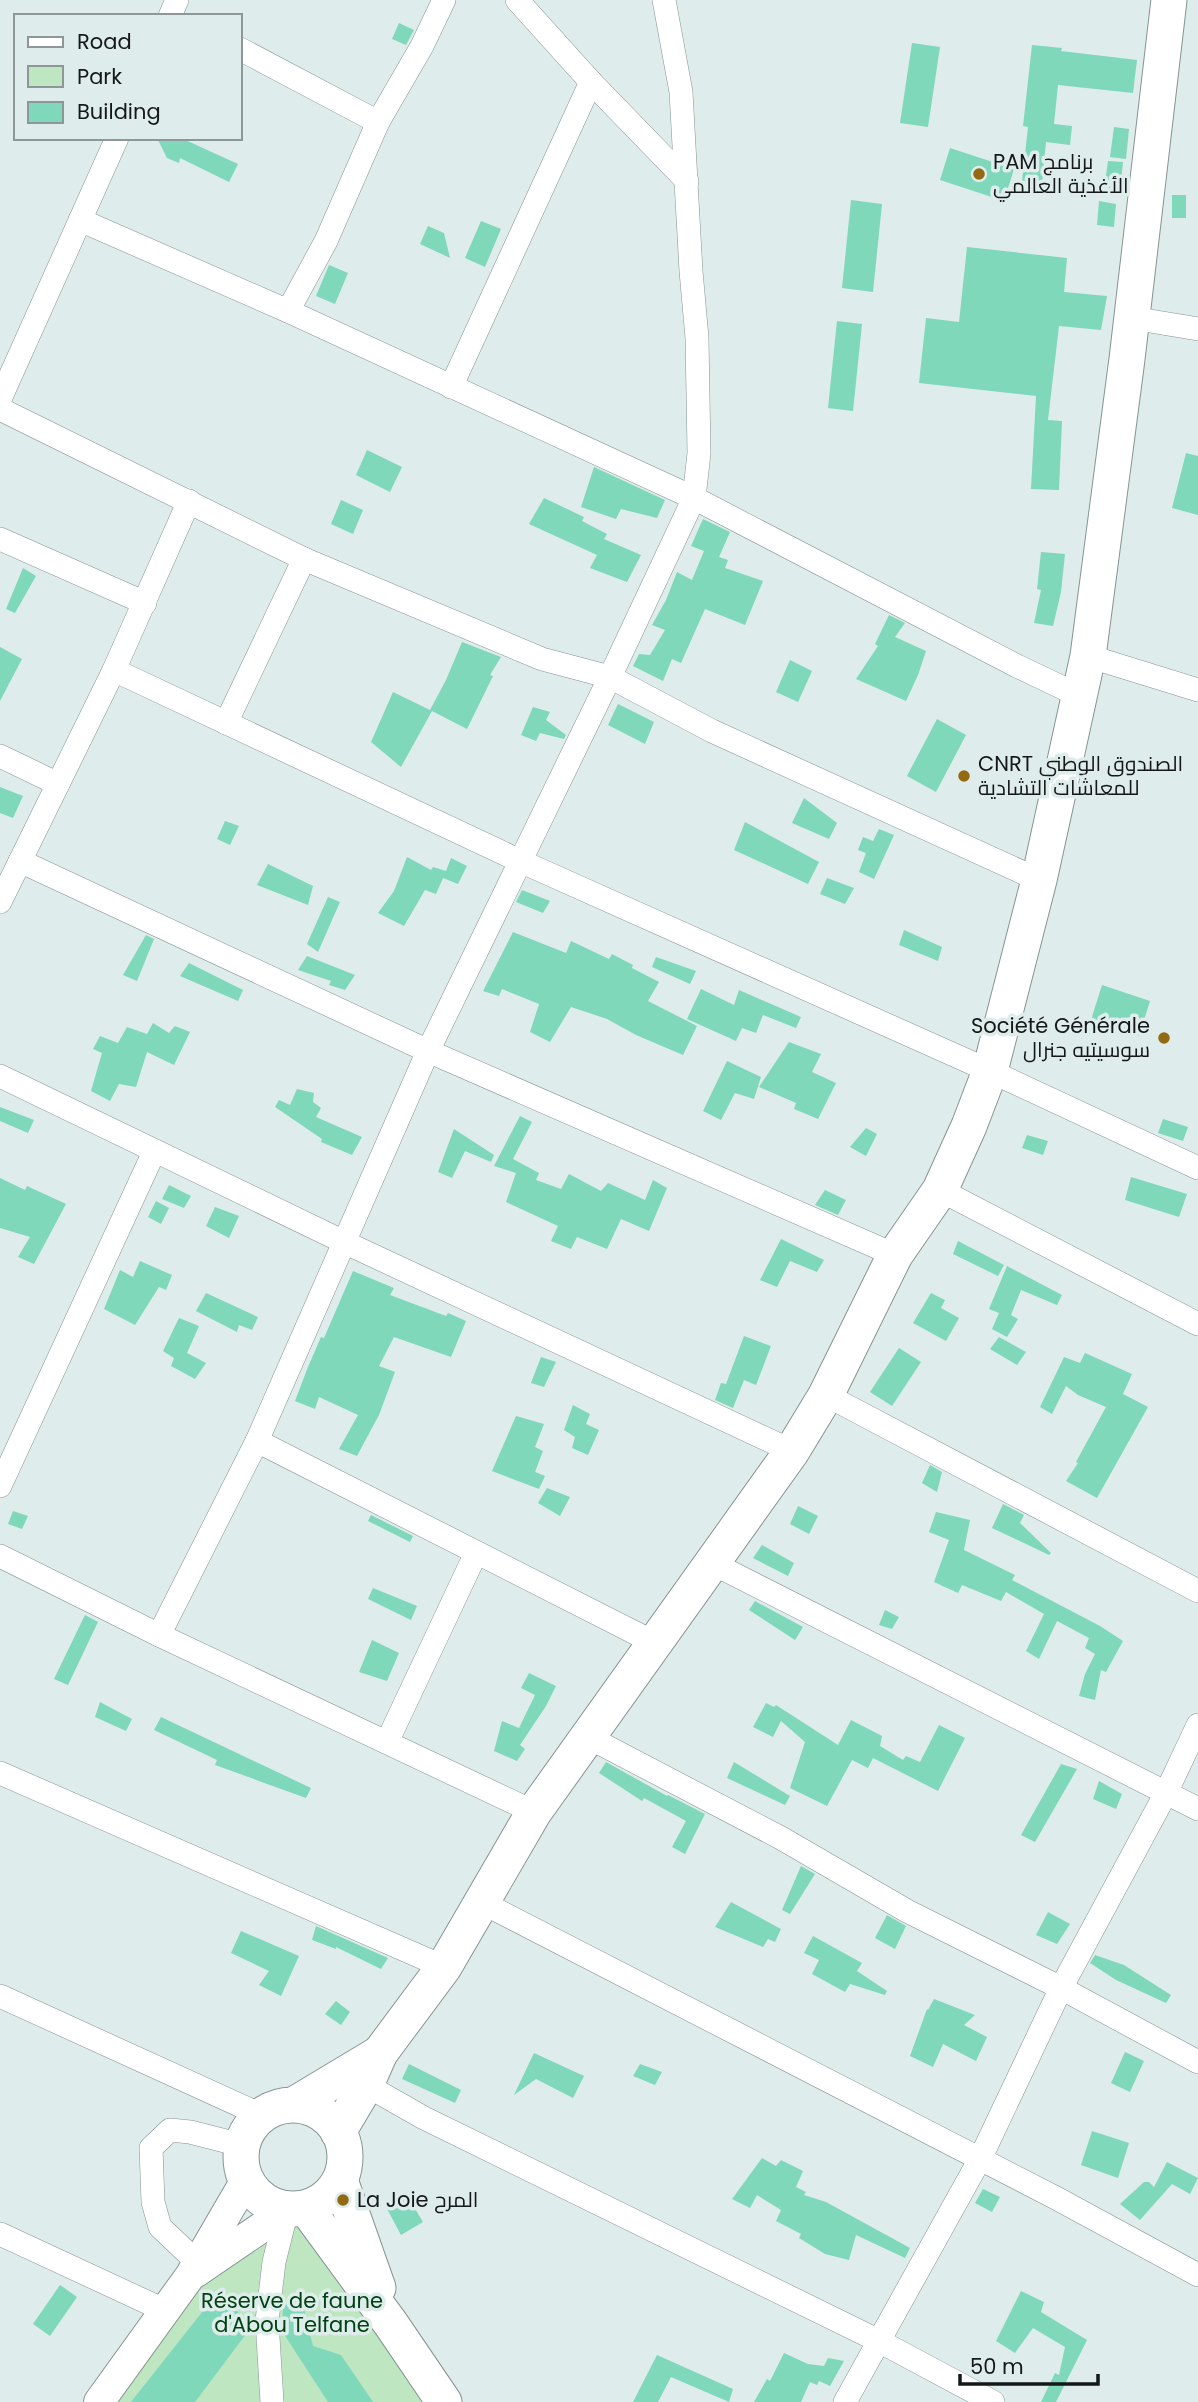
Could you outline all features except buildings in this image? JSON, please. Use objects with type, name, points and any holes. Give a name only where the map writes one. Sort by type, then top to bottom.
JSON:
[{"type":"highway","points":[[338,2132],[366,2085],[380,2053],[444,1967],[534,1812],[792,1451],[826,1395],[895,1255],[940,1190],[969,1126],[990,1071],[1040,880],[1088,656],[1132,318],[1169,0]]},
{"type":"highway","points":[[295,2104],[312,2108],[327,2118],[338,2132],[344,2148],[345,2164],[340,2180],[331,2193],[320,2202],[297,2209],[275,2206],[256,2195],[246,2180],[240,2163],[241,2145],[249,2128],[261,2115],[277,2107],[295,2104],[380,2053]]},
{"type":"highway","points":[[340,2180],[391,2324]]},
{"type":"highway","points":[[297,2209],[391,2324],[444,2402]]},
{"type":"main road","points":[[99,2402],[194,2269],[246,2180]]},
{"type":"main road","points":[[194,2269],[297,2209]]},
{"type":"street","points":[[288,312],[326,240],[378,122],[422,46],[444,0]]},
{"type":"street","points":[[517,0],[591,82],[687,181]]},
{"type":"street","points":[[159,1635],[257,1441],[428,1051],[694,498],[699,453],[699,396],[687,181],[681,92],[664,0]]},
{"type":"street","points":[[242,50],[378,122]]},
{"type":"street","points":[[451,387],[591,82]]},
{"type":"street","points":[[0,399],[116,140]]},
{"type":"street","points":[[80,220],[694,498],[1080,696]]},
{"type":"street","points":[[1132,318],[1198,329]]},
{"type":"street","points":[[0,409],[304,559],[542,659],[610,677],[712,732],[1040,880]]},
{"type":"street","points":[[0,902],[114,670],[189,501]]},
{"type":"street","points":[[0,539],[145,603]]},
{"type":"street","points":[[226,723],[304,559]]},
{"type":"street","points":[[1088,656],[1198,690]]},
{"type":"street","points":[[114,670],[520,861],[990,1071],[1198,1168]]},
{"type":"street","points":[[0,756],[58,783]]},
{"type":"street","points":[[20,862],[428,1051],[895,1255]]},
{"type":"street","points":[[0,1076],[344,1242],[792,1451]]},
{"type":"street","points":[[0,1486],[154,1152]]},
{"type":"street","points":[[940,1190],[1198,1324]]},
{"type":"street","points":[[826,1395],[1198,1591]]},
{"type":"street","points":[[257,1441],[654,1643]]},
{"type":"street","points":[[387,1742],[476,1553]]},
{"type":"street","points":[[0,1556],[159,1635],[534,1812]]},
{"type":"street","points":[[712,1563],[1198,1810]]},
{"type":"street","points":[[845,2402],[980,2159],[1061,1988],[1166,1793],[1198,1725]]},
{"type":"street","points":[[587,1737],[781,1838],[907,1911],[1061,1988],[1198,2063]]},
{"type":"street","points":[[0,1773],[444,1967]]},
{"type":"street","points":[[481,1902],[980,2159],[1198,2275]]},
{"type":"street","points":[[0,1996],[261,2115]]},
{"type":"street","points":[[366,2085],[424,2118],[879,2341],[993,2402]]},
{"type":"street","points":[[194,2269],[160,2227],[153,2202],[151,2148],[170,2130],[190,2132],[241,2145]]},
{"type":"street","points":[[272,2402],[267,2321],[274,2262],[297,2209]]},
{"type":"street","points":[[0,2234],[166,2311]]},
{"type":"green space","name":"Réserve de faune d'Abou Telfane","points":[[331,2193],[391,2324],[444,2402],[99,2402],[190,2276],[320,2202]]},
{"type":"place","name":"PAM برنامج الأغذية العالمي","points":[[979,174]]},
{"type":"place","name":"CNRT الصندوق الوطني للمعاشات التشادية","points":[[964,776]]},
{"type":"place","name":"Société Générale سوسيتيه جنرال","points":[[1164,1038]]},
{"type":"place","name":"La Joie المرح","points":[[343,2200]]}]
